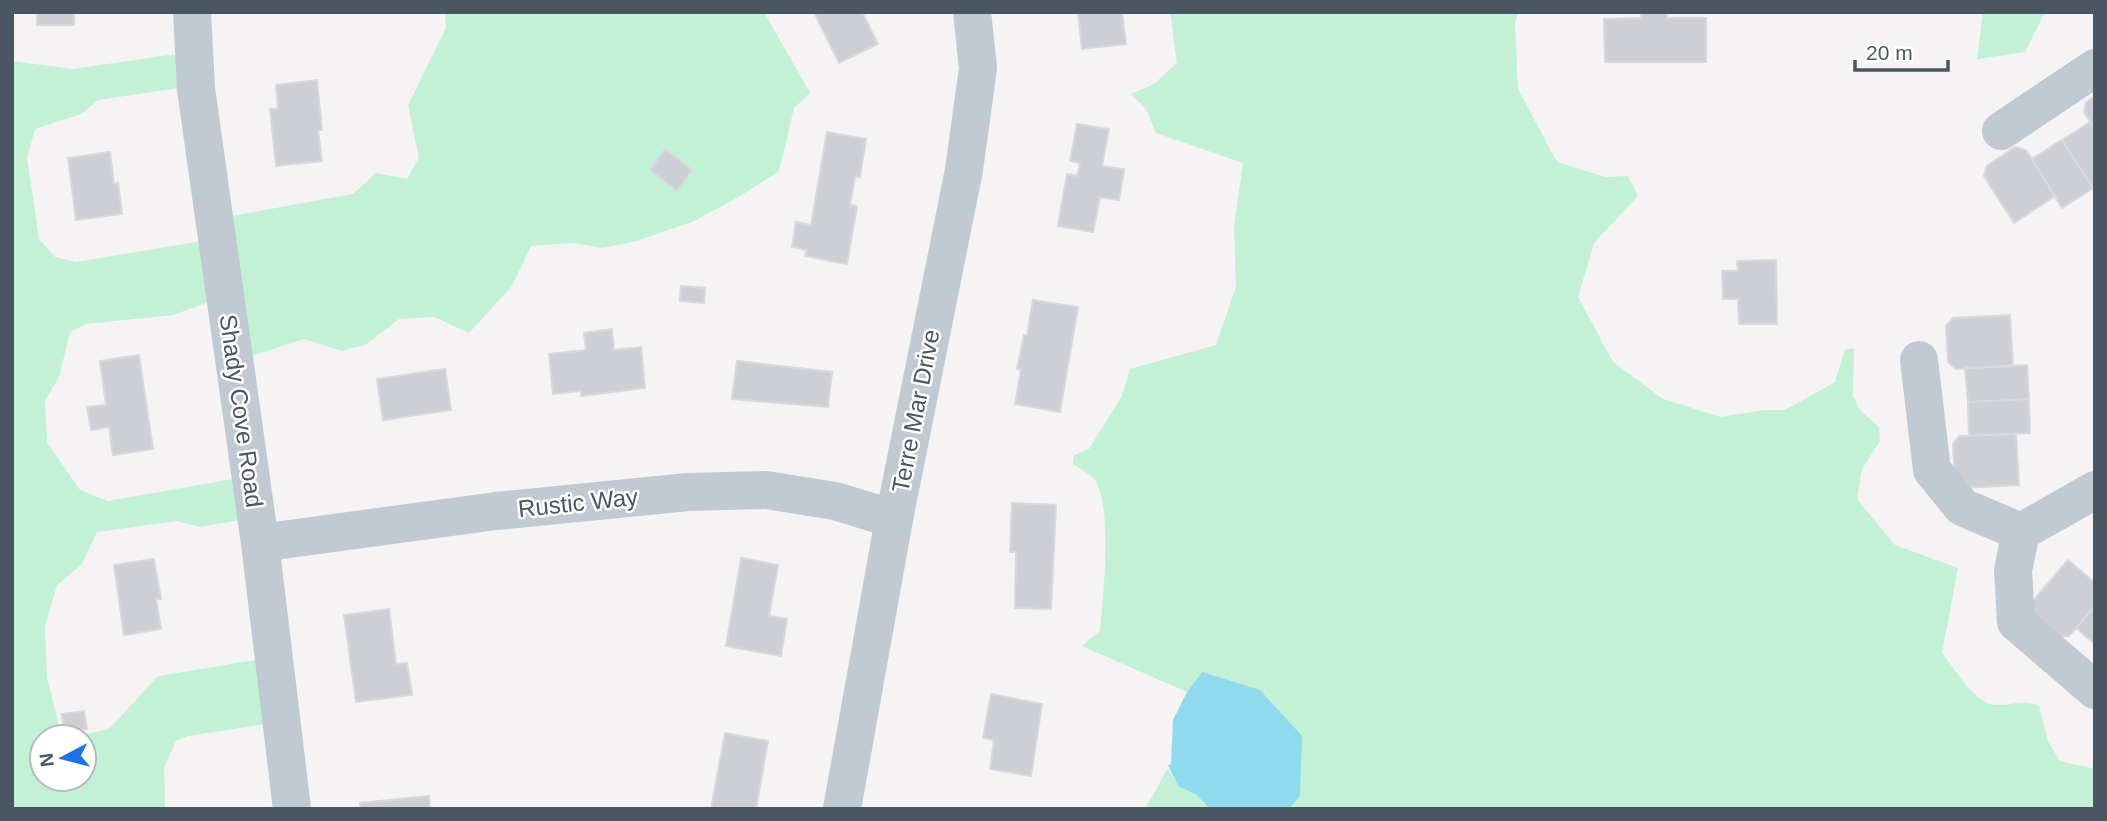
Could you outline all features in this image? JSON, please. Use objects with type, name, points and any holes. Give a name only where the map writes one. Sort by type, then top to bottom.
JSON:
[{"type":"street","name":"Shady Cove Road","points":[[192,12],[196,89],[260,543],[292,809]]},
{"type":"street","name":"Terre Mar Drive","points":[[842,809],[894,519],[964,170],[978,68],[972,12]]},
{"type":"street","points":[[2001,131],[2095,68]]},
{"type":"street","points":[[1920,360],[1932,470],[1962,507],[2021,531]]},
{"type":"street","name":"Rustic Way","points":[[260,543],[496,511],[688,492],[766,490],[835,501],[894,519]]},
{"type":"street","points":[[2095,490],[2021,531],[2013,570],[2016,622],[2095,690]]},
{"type":"green space","points":[[445,12],[764,12],[810,93],[794,108],[779,171],[692,222],[636,241],[603,248],[573,243],[531,246],[512,286],[469,333],[434,317],[399,319],[365,345],[342,351],[304,339],[233,362],[220,298],[173,315],[86,324],[70,332],[59,377],[45,401],[47,442],[80,490],[108,501],[244,477],[252,518],[200,527],[177,521],[97,532],[82,564],[57,585],[45,626],[47,678],[58,723],[28,723],[28,793],[98,793],[98,731],[109,729],[158,676],[269,658],[279,722],[188,736],[176,741],[164,768],[165,806],[162,809],[12,809],[12,61],[73,69],[190,52],[191,86],[98,100],[81,114],[35,129],[27,158],[39,239],[55,257],[76,262],[208,240],[215,219],[353,194],[376,173],[407,179],[419,158],[408,105],[446,28]]},
{"type":"green space","points":[[1170,12],[1518,12],[1515,23],[1518,89],[1557,162],[1605,177],[1628,176],[1638,196],[1594,243],[1578,297],[1613,362],[1663,399],[1721,417],[1765,410],[1785,410],[1835,382],[1845,349],[1854,349],[1853,396],[1860,410],[1879,427],[1880,441],[1862,469],[1857,499],[1895,545],[1958,568],[1942,653],[1973,693],[1988,703],[2027,703],[2039,706],[2048,741],[2060,761],[2095,769],[2095,809],[1289,809],[1300,796],[1202,672],[1187,692],[1082,646],[1100,631],[1105,531],[1101,493],[1095,480],[1073,464],[1074,455],[1089,449],[1122,396],[1130,369],[1216,345],[1236,287],[1234,226],[1243,163],[1156,133],[1146,109],[1131,94],[1154,84],[1177,63]]},
{"type":"green space","points":[[1983,12],[2045,12],[2025,52],[1977,59]]},
{"type":"green space","points":[[1168,768],[1178,786],[1197,794],[1210,809],[1145,809]]},
{"type":"water","points":[[1202,672],[1260,690],[1302,736],[1300,796],[1289,809],[1210,809],[1197,795],[1178,786],[1168,765],[1171,764],[1173,720],[1187,692]]},
{"type":"building","points":[[37,12],[74,12],[74,25],[37,25]]},
{"type":"building","points":[[814,12],[862,12],[878,44],[839,63]]},
{"type":"building","points":[[1078,12],[1122,12],[1126,44],[1082,49]]},
{"type":"building","points":[[1641,12],[1667,12],[1667,18],[1706,18],[1706,62],[1605,62],[1604,19],[1641,18]]},
{"type":"building","points":[[317,80],[322,161],[276,166],[270,109],[278,109],[276,85]]},
{"type":"building","points":[[2095,96],[2095,129],[2084,112],[2086,102]]},
{"type":"building","points":[[2090,122],[2095,129],[2093,188],[2062,140]]},
{"type":"building","points":[[1077,124],[1109,129],[1102,166],[1124,169],[1119,200],[1100,197],[1093,232],[1058,226],[1067,174],[1077,176],[1080,163],[1070,161]]},
{"type":"building","points":[[827,132],[866,139],[860,177],[855,176],[850,205],[857,206],[847,264],[805,256],[807,250],[792,247],[796,222],[811,225]]},
{"type":"building","points":[[2062,140],[2093,188],[2062,208],[2032,159]]},
{"type":"building","points":[[2015,147],[2026,150],[2055,196],[2014,223],[1984,176],[1987,166]]},
{"type":"building","points":[[665,149],[692,170],[677,191],[650,170]]},
{"type":"building","points":[[110,152],[114,184],[118,183],[122,214],[76,220],[68,158]]},
{"type":"building","points":[[1776,260],[1777,324],[1739,324],[1738,299],[1723,299],[1722,271],[1738,271],[1737,261]]},
{"type":"building","points":[[681,286],[705,288],[704,303],[680,301]]},
{"type":"building","points":[[1033,300],[1078,307],[1060,412],[1015,404],[1021,370],[1017,369]]},
{"type":"building","points":[[2010,315],[2013,366],[1956,369],[1948,362],[1946,326],[1953,318]]},
{"type":"building","points":[[612,329],[614,350],[641,347],[645,388],[581,396],[581,391],[553,394],[549,354],[586,350],[584,333]]},
{"type":"building","points":[[139,355],[153,449],[113,455],[109,427],[91,430],[87,407],[106,405],[100,361]]},
{"type":"building","points":[[737,361],[832,372],[828,407],[732,399]]},
{"type":"building","points":[[2027,365],[2029,399],[1968,402],[1965,368]]},
{"type":"building","points":[[445,369],[451,410],[383,420],[377,379]]},
{"type":"building","points":[[2029,399],[2030,433],[1969,436],[1968,402]]},
{"type":"building","points":[[2016,434],[2019,485],[1962,488],[1955,481],[1953,444],[1959,436]]},
{"type":"building","points":[[1012,503],[1056,505],[1051,609],[1015,608],[1016,552],[1010,552]]},
{"type":"building","points":[[741,558],[778,565],[769,616],[787,619],[781,656],[726,646]]},
{"type":"building","points":[[154,559],[161,599],[156,599],[161,629],[124,635],[114,565]]},
{"type":"building","points":[[2068,560],[2095,583],[2095,606],[2069,636],[2059,637],[2032,613],[2031,603]]},
{"type":"building","points":[[2095,606],[2095,644],[2076,628]]},
{"type":"building","points":[[389,609],[396,664],[407,663],[412,695],[356,702],[344,615]]},
{"type":"building","points":[[991,694],[1042,704],[1031,776],[990,769],[994,740],[983,738]]},
{"type":"building","points":[[84,711],[86,723],[63,723],[62,714]]},
{"type":"building","points":[[725,733],[768,741],[756,809],[711,809]]},
{"type":"building","points":[[429,796],[430,809],[360,809],[360,803]]}]
